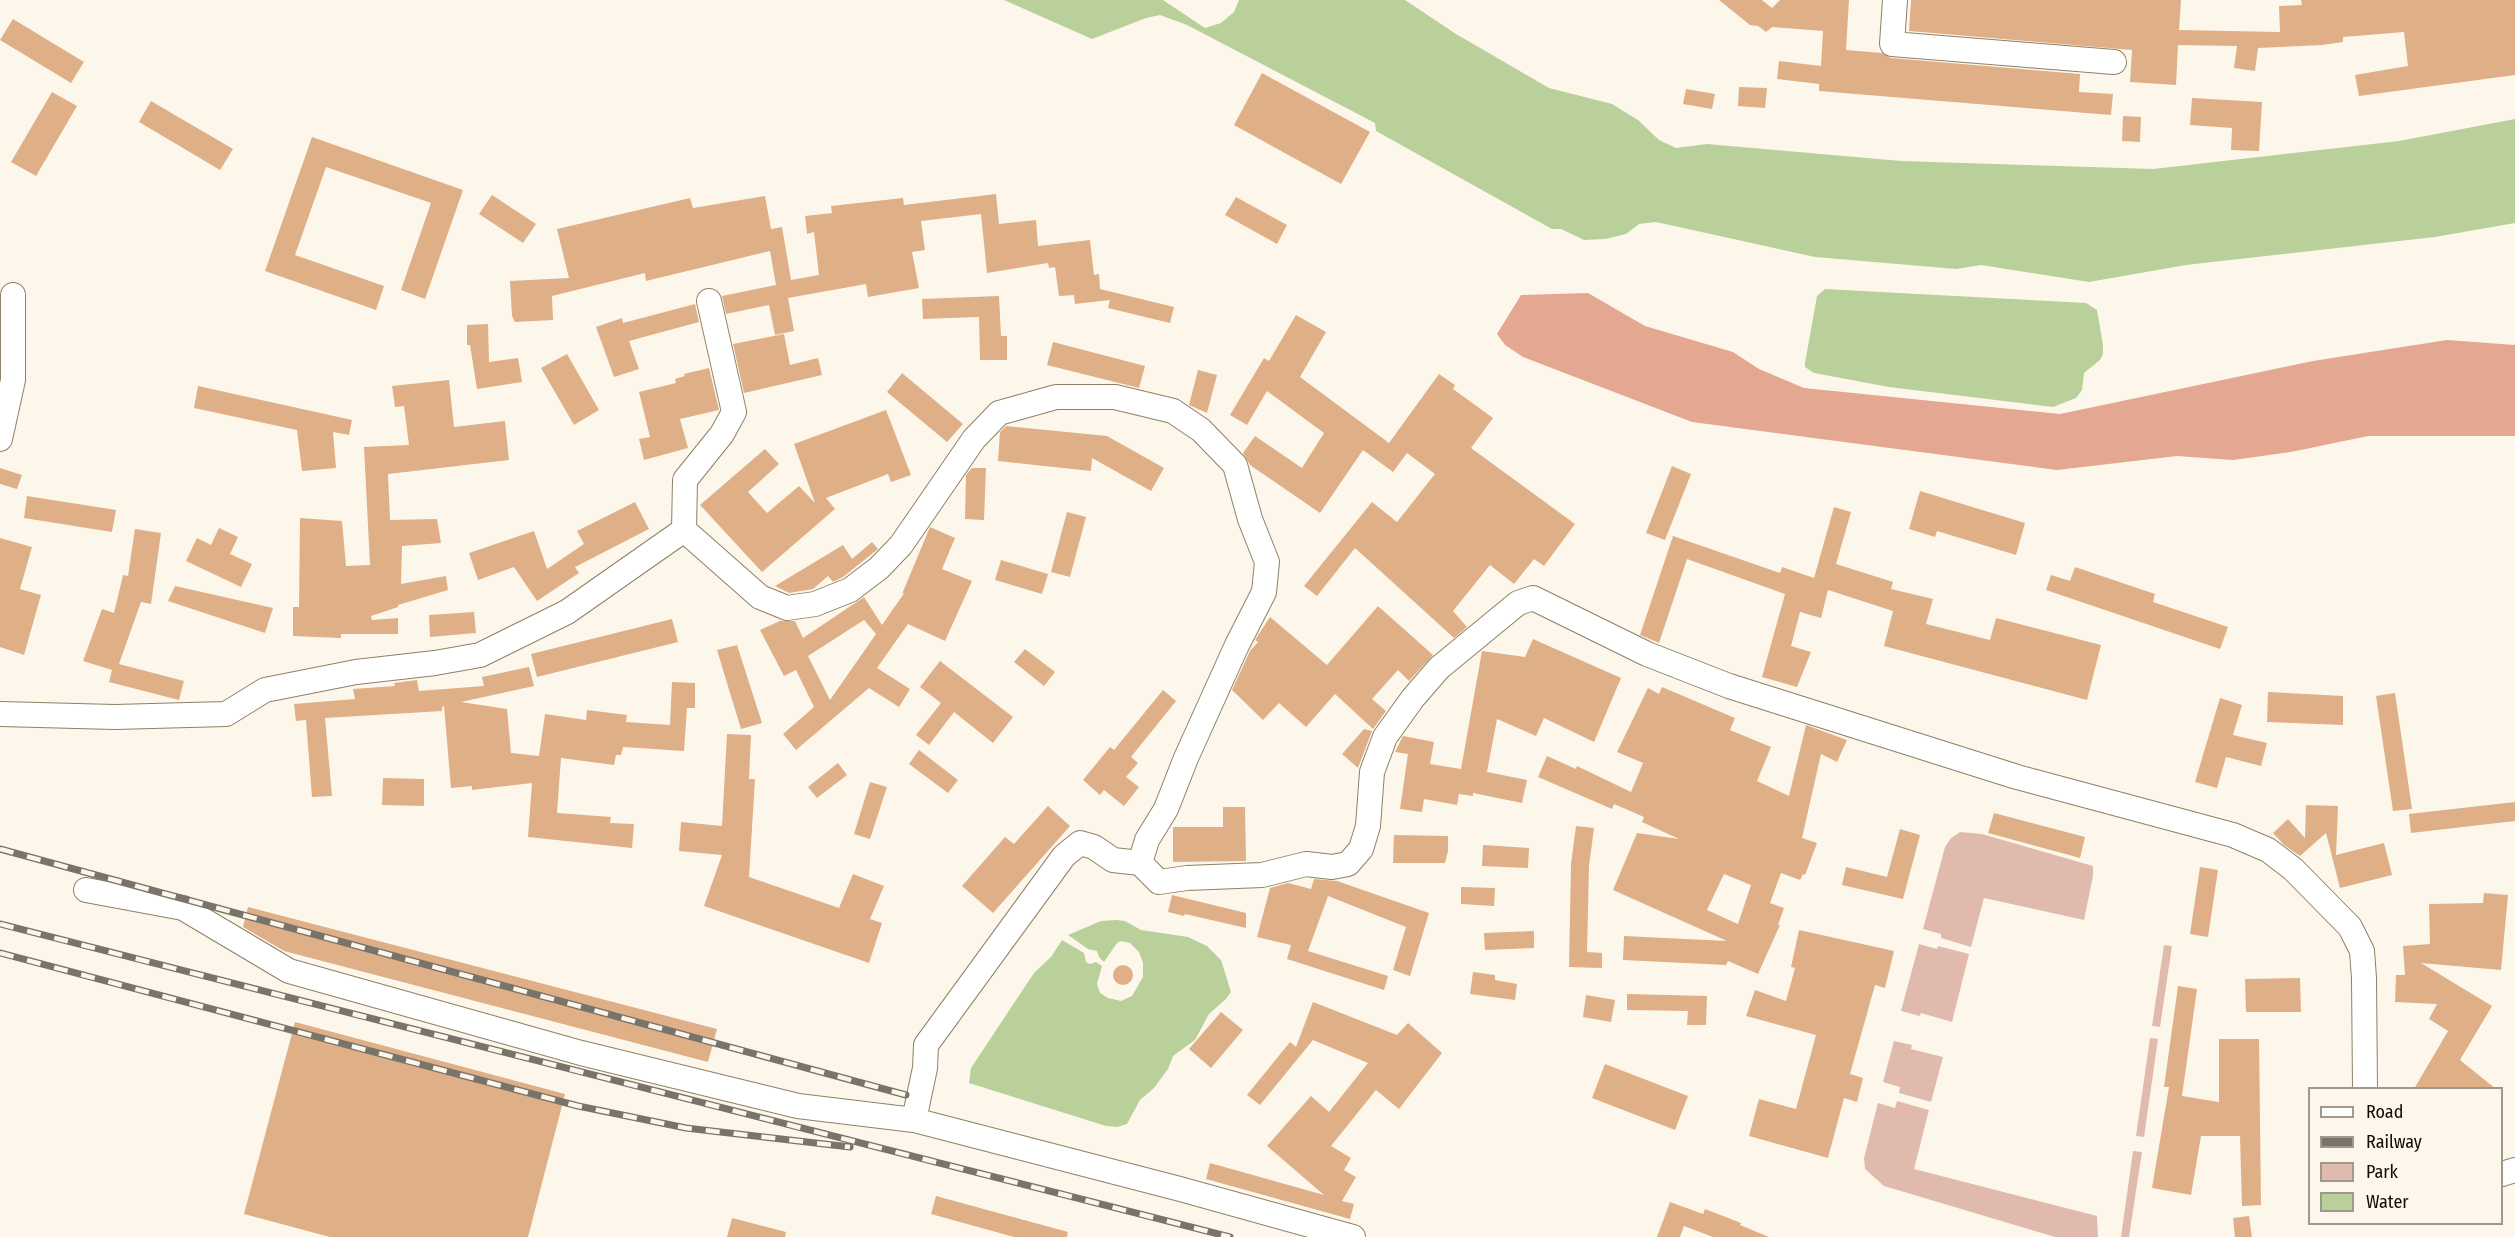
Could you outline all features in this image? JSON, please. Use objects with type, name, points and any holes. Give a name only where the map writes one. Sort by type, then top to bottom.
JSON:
[{"type":"street","points":[[1895,0],[1892,44],[2114,62]]},
{"type":"street","points":[[0,439],[13,380],[13,295]]},
{"type":"street","points":[[709,301],[734,412],[722,434],[685,480],[684,530],[760,597],[788,608],[815,604],[850,590],[879,568],[901,545],[974,439],[999,413],[1056,397],[1116,397],[1173,411],[1201,430],[1235,465],[1250,519],[1268,562],[1264,592],[1190,748],[1166,809],[1147,840],[1140,863]]},
{"type":"street","points":[[0,714],[115,717],[226,714],[265,690],[356,672],[435,663],[480,655],[567,612],[684,530]]},
{"type":"street","points":[[914,1120],[925,1068],[926,1045],[1064,856],[1080,843],[1094,847],[1113,860],[1140,863],[1159,882],[1187,878],[1262,875],[1306,864],[1332,867],[1348,864],[1361,849],[1368,826],[1372,772],[1385,737],[1413,698],[1439,668],[1518,603],[1533,598],[1647,654],[1729,686],[2017,777],[2233,835],[2268,850],[2293,869],[2350,927],[2362,951],[2365,1087]]},
{"type":"street","points":[[86,890],[183,908],[289,971],[536,1040],[798,1106],[914,1120],[1180,1189],[1353,1237]]},
{"type":"green space","points":[[1960,832],[1982,834],[2093,866],[2084,920],[1984,898],[1971,947],[1941,938],[1941,934],[1923,929],[1945,847],[1951,838]]},
{"type":"green space","points":[[1919,944],[1969,954],[1952,1022],[1921,1013],[1920,1016],[1901,1011]]},
{"type":"green space","points":[[2164,945],[2172,946],[2160,1027],[2152,1026]]},
{"type":"green space","points":[[2150,1038],[2158,1039],[2144,1137],[2136,1136]]},
{"type":"green space","points":[[1894,1041],[1912,1045],[1911,1049],[1943,1057],[1931,1102],[1899,1093],[1900,1087],[1883,1082]]},
{"type":"green space","points":[[1897,1101],[1929,1110],[1914,1169],[2097,1216],[2098,1237],[2055,1237],[1884,1186],[1865,1169],[1864,1158],[1878,1103],[1895,1108]]},
{"type":"green space","points":[[2133,1151],[2142,1152],[2129,1237],[2121,1237]]},
{"type":"shaded area","points":[[1588,293],[1645,326],[1733,352],[1759,369],[1804,388],[2060,414],[2313,361],[2447,340],[2515,345],[2515,436],[2368,436],[2291,452],[2233,460],[2177,456],[2057,470],[1692,422],[1523,357],[1505,345],[1497,334],[1521,295]]},
{"type":"water","points":[[1004,0],[1163,0],[1205,28],[1221,23],[1234,12],[1239,0],[1405,0],[1456,34],[1549,88],[1612,104],[1638,120],[1659,140],[1676,148],[1707,144],[1901,161],[2153,169],[2399,141],[2515,119],[2515,223],[2435,237],[2186,265],[2089,282],[1981,265],[1956,269],[1815,257],[1656,222],[1639,224],[1626,234],[1605,239],[1584,240],[1561,229],[1552,229],[1376,131],[1375,123],[1187,25],[1160,15],[1146,18],[1092,39]]},
{"type":"water","points":[[1825,289],[2086,303],[2097,310],[2103,354],[2100,360],[2084,373],[2082,390],[2076,398],[2053,407],[1889,387],[1814,373],[1805,367],[1805,363],[1817,296]]},
{"type":"water","points":[[1101,921],[1125,921],[1141,930],[1188,937],[1207,946],[1221,960],[1231,992],[1209,1014],[1195,1040],[1173,1056],[1168,1069],[1154,1088],[1140,1100],[1127,1124],[1117,1127],[1106,1126],[969,1083],[971,1068],[1034,973],[1051,957],[1062,940],[1084,953],[1086,962],[1090,964],[1096,962],[1102,966],[1097,984],[1100,993],[1108,998],[1121,1001],[1132,996],[1143,977],[1143,963],[1139,952],[1130,943],[1121,941],[1117,943],[1104,962],[1097,951],[1088,949],[1068,935]]},
{"type":"building","points":[[1719,0],[1762,0],[1772,8],[1780,0],[1849,0],[1846,50],[1882,53],[1891,58],[2080,74],[2079,92],[2113,94],[2111,115],[1819,91],[1819,84],[1777,79],[1779,61],[1821,66],[1823,31],[1772,27],[1766,32],[1758,26],[1750,25]]},
{"type":"building","points":[[1911,0],[2181,0],[2179,30],[2280,32],[2279,6],[2302,5],[2301,0],[2515,0],[2515,75],[2359,96],[2355,75],[2408,66],[2404,32],[2343,37],[2343,42],[2322,45],[2258,48],[2255,71],[2234,68],[2237,46],[2178,45],[2176,85],[2130,82],[2132,50],[1909,31]]},
{"type":"building","points":[[13,19],[84,62],[71,83],[0,40]]},
{"type":"building","points":[[1262,73],[1370,132],[1341,184],[1234,125]]},
{"type":"building","points":[[1739,87],[1767,88],[1765,108],[1738,106]]},
{"type":"building","points":[[1686,89],[1715,94],[1712,109],[1683,104]]},
{"type":"building","points":[[52,92],[77,106],[36,176],[11,162]]},
{"type":"building","points":[[2192,98],[2262,102],[2259,151],[2231,150],[2232,128],[2190,125]]},
{"type":"building","points":[[151,101],[233,149],[220,170],[139,122]]},
{"type":"building","points":[[2123,116],[2141,117],[2140,142],[2122,141]]},
{"type":"building","points":[[312,137],[463,190],[425,299],[401,290],[431,203],[326,167],[295,255],[384,286],[376,310],[265,271]]},
{"type":"building","points":[[996,194],[999,224],[1036,220],[1038,246],[1090,240],[1094,275],[1099,274],[1100,289],[1174,307],[1170,323],[1108,308],[1110,300],[1075,304],[1074,295],[1059,296],[1055,267],[1049,268],[1048,263],[987,273],[981,214],[921,221],[925,250],[912,252],[919,288],[868,297],[866,284],[788,298],[794,331],[775,335],[769,305],[726,314],[722,296],[776,285],[770,251],[646,281],[645,273],[552,296],[553,320],[515,322],[512,316],[510,281],[569,278],[557,229],[690,198],[693,208],[765,196],[771,229],[782,227],[791,280],[819,275],[814,232],[807,234],[805,216],[832,213],[831,206],[903,198],[904,205]]},
{"type":"building","points":[[492,195],[536,224],[523,243],[479,214]]},
{"type":"building","points":[[1236,197],[1287,225],[1277,244],[1225,215]]},
{"type":"building","points":[[999,296],[1001,336],[1007,336],[1007,360],[980,360],[979,317],[923,319],[922,299]]},
{"type":"building","points":[[695,304],[699,322],[629,341],[639,369],[614,377],[596,327],[622,318],[623,323]]},
{"type":"building","points":[[1296,315],[1326,332],[1300,377],[1389,443],[1439,374],[1455,385],[1453,389],[1493,418],[1471,448],[1575,524],[1544,566],[1534,559],[1514,584],[1490,565],[1453,611],[1467,627],[1454,638],[1355,548],[1317,596],[1304,586],[1372,502],[1397,522],[1435,474],[1407,453],[1393,472],[1363,450],[1320,513],[1250,465],[1243,453],[1255,436],[1302,468],[1324,433],[1267,391],[1247,425],[1230,415],[1264,358],[1269,361]]},
{"type":"building","points":[[488,324],[489,362],[518,358],[522,382],[477,389],[470,345],[467,345],[467,325]]},
{"type":"building","points":[[784,334],[790,365],[818,358],[822,375],[744,393],[733,344]]},
{"type":"building","points":[[1053,342],[1145,366],[1139,388],[1047,365]]},
{"type":"building","points":[[567,354],[599,410],[574,425],[541,368]]},
{"type":"building","points":[[709,368],[719,410],[680,419],[688,448],[644,460],[639,439],[650,437],[639,392],[676,383],[675,379],[685,376],[684,374]]},
{"type":"building","points":[[1198,370],[1217,375],[1207,413],[1189,405]]},
{"type":"building","points":[[902,373],[963,424],[947,442],[887,392]]},
{"type":"building","points":[[449,380],[454,427],[505,421],[509,460],[388,474],[390,520],[437,519],[441,543],[402,546],[401,584],[446,576],[448,590],[371,616],[372,620],[398,618],[398,634],[341,634],[341,638],[293,636],[293,607],[299,607],[300,518],[342,521],[346,566],[370,565],[364,447],[409,445],[404,406],[395,407],[392,386]]},
{"type":"building","points":[[198,386],[352,420],[349,435],[333,432],[336,468],[302,471],[297,430],[194,408]]},
{"type":"building","points":[[886,410],[911,475],[891,482],[888,474],[826,498],[835,509],[762,572],[700,505],[765,449],[779,464],[748,492],[767,513],[799,486],[815,503],[794,444]]},
{"type":"building","points":[[1006,426],[1107,436],[1164,468],[1151,491],[1092,458],[1091,471],[998,461],[1000,432]]},
{"type":"building","points":[[1672,466],[1691,474],[1665,540],[1646,533]]},
{"type":"building","points":[[0,468],[22,475],[17,489],[0,484]]},
{"type":"building","points":[[972,468],[986,468],[984,520],[965,519],[966,475]]},
{"type":"building","points":[[1920,491],[2025,523],[2016,555],[1937,531],[1935,537],[1909,529]]},
{"type":"building","points":[[27,496],[116,510],[112,532],[24,518]]},
{"type":"building","points":[[635,502],[649,529],[575,567],[579,573],[537,601],[514,567],[478,580],[469,553],[534,531],[547,569],[584,544],[577,531]]},
{"type":"building","points":[[1834,507],[1851,512],[1836,564],[1893,582],[1891,589],[1933,599],[1926,624],[1990,640],[1996,618],[2101,645],[2087,700],[1884,646],[1893,611],[1828,590],[1821,618],[1800,612],[1791,646],[1811,652],[1797,687],[1762,677],[1785,594],[1687,559],[1659,643],[1640,635],[1673,536],[1780,573],[1782,567],[1814,578]]},
{"type":"building","points":[[1067,512],[1086,517],[1070,577],[1051,572]]},
{"type":"building","points":[[930,527],[955,538],[942,569],[972,581],[945,641],[908,624],[877,668],[910,689],[899,707],[869,688],[796,750],[783,734],[814,707],[796,670],[784,676],[760,630],[780,621],[795,621],[803,638],[864,597],[882,625],[905,592],[902,594]],"holes":[[[864,620],[876,634],[830,700],[808,656]]]},
{"type":"building","points":[[219,528],[238,537],[230,554],[252,564],[241,587],[186,561],[197,538],[211,545]]},
{"type":"building","points":[[135,529],[161,533],[151,604],[141,602],[119,664],[184,681],[179,700],[109,682],[112,670],[83,661],[102,609],[114,613],[123,575],[128,576]]},
{"type":"building","points":[[0,538],[32,547],[20,589],[41,595],[24,655],[0,647]]},
{"type":"building","points":[[872,542],[878,549],[843,577],[833,582],[828,576],[813,589],[789,593],[775,586],[843,545],[852,559]]},
{"type":"building","points":[[1001,560],[1048,574],[1042,594],[995,580]]},
{"type":"building","points":[[2075,567],[2155,594],[2153,602],[2228,627],[2220,649],[2046,590],[2051,575],[2070,581]]},
{"type":"building","points":[[175,586],[273,608],[265,633],[168,601]]},
{"type":"building","points":[[1378,606],[1433,655],[1409,681],[1398,670],[1372,699],[1386,711],[1373,729],[1335,694],[1306,727],[1279,703],[1263,720],[1232,690],[1250,651],[1258,642],[1255,640],[1270,617],[1327,665]]},
{"type":"building","points":[[474,612],[476,633],[430,637],[429,615]]},
{"type":"building","points":[[672,619],[678,642],[537,677],[531,654]]},
{"type":"building","points":[[1533,639],[1621,678],[1594,742],[1544,718],[1536,736],[1497,719],[1487,772],[1527,780],[1522,803],[1473,793],[1473,796],[1459,794],[1457,805],[1424,799],[1422,812],[1400,809],[1408,754],[1395,752],[1403,736],[1434,742],[1430,764],[1461,769],[1482,651],[1525,657]]},
{"type":"building","points":[[737,645],[762,723],[741,729],[717,650]]},
{"type":"building","points":[[1025,649],[1055,672],[1044,686],[1014,662]]},
{"type":"building","points":[[940,661],[1013,717],[993,743],[954,712],[929,745],[916,735],[941,703],[920,687]]},
{"type":"building","points":[[529,667],[534,686],[461,702],[507,709],[511,753],[539,756],[545,714],[586,720],[587,710],[627,715],[626,722],[670,725],[672,682],[695,683],[695,708],[687,708],[684,751],[623,747],[621,755],[616,755],[614,765],[561,758],[557,813],[611,817],[610,823],[634,824],[632,848],[528,837],[532,783],[472,790],[472,786],[451,788],[444,706],[442,711],[325,718],[332,796],[312,797],[306,720],[296,721],[294,704],[355,699],[353,689],[395,686],[394,683],[417,680],[419,691],[484,686],[482,677]]},
{"type":"building","points":[[1662,687],[1735,718],[1730,730],[1771,747],[1757,781],[1789,796],[1806,725],[1847,740],[1837,762],[1821,754],[1802,838],[1817,843],[1805,875],[1803,874],[1800,880],[1781,873],[1770,903],[1784,908],[1778,925],[1780,925],[1758,974],[1728,961],[1726,965],[1623,960],[1624,936],[1727,941],[1613,890],[1637,833],[1679,839],[1642,822],[1644,817],[1614,804],[1612,809],[1538,777],[1547,756],[1576,769],[1577,766],[1631,792],[1643,763],[1617,752],[1648,688],[1659,694]],"holes":[[[1724,874],[1751,885],[1738,924],[1707,910]]]},
{"type":"building","points":[[1163,690],[1176,701],[1131,757],[1138,763],[1126,777],[1139,787],[1124,806],[1104,790],[1100,795],[1083,780],[1110,747],[1114,750]]},
{"type":"building","points":[[2268,692],[2343,696],[2343,725],[2267,722]]},
{"type":"building","points":[[2395,693],[2412,809],[2393,811],[2376,696]]},
{"type":"building","points":[[2220,698],[2242,705],[2233,735],[2267,743],[2261,766],[2226,757],[2217,788],[2195,782]]},
{"type":"building","points":[[1364,729],[1372,731],[1358,768],[1342,754]]},
{"type":"building","points":[[727,734],[751,735],[749,779],[755,779],[749,877],[839,908],[853,874],[884,886],[870,919],[882,923],[869,963],[704,906],[722,855],[679,851],[681,822],[722,826]]},
{"type":"building","points":[[919,750],[958,780],[948,793],[909,764]]},
{"type":"building","points":[[838,763],[847,775],[817,798],[808,787]]},
{"type":"building","points":[[383,778],[424,779],[424,806],[382,805]]},
{"type":"building","points":[[870,782],[887,787],[870,839],[854,834]]},
{"type":"building","points":[[2515,802],[2515,821],[2411,833],[2409,814]]},
{"type":"building","points":[[2306,805],[2338,806],[2336,855],[2384,843],[2392,875],[2340,888],[2326,833],[2300,856],[2284,845],[2273,833],[2288,819],[2305,838]]},
{"type":"building","points":[[1048,806],[1070,826],[993,913],[962,886],[1005,837],[1014,844]]},
{"type":"building","points":[[1223,807],[1245,807],[1246,861],[1173,862],[1173,827],[1223,827]]},
{"type":"building","points":[[1994,813],[2085,837],[2080,858],[1988,833]]},
{"type":"building","points":[[1576,826],[1594,828],[1589,866],[1587,952],[1602,953],[1602,968],[1569,967],[1571,864]]},
{"type":"building","points":[[1900,829],[1920,835],[1903,899],[1842,885],[1846,867],[1887,877]]},
{"type":"building","points":[[1394,835],[1448,836],[1445,863],[1393,863]]},
{"type":"building","points":[[1483,845],[1529,848],[1528,868],[1482,866]]},
{"type":"building","points":[[2200,867],[2218,870],[2208,937],[2190,934]]},
{"type":"building","points":[[1314,879],[1337,881],[1429,913],[1410,976],[1393,970],[1406,927],[1328,896],[1308,951],[1388,976],[1384,990],[1287,959],[1291,945],[1257,937],[1270,888],[1288,883],[1311,889]]},
{"type":"building","points":[[1461,887],[1495,888],[1494,906],[1461,904]]},
{"type":"building","points":[[2484,893],[2508,895],[2501,970],[2421,963],[2492,1006],[2460,1060],[2494,1087],[2415,1087],[2448,1031],[2429,1019],[2437,1004],[2395,1002],[2396,975],[2405,975],[2403,946],[2430,944],[2429,904],[2483,903]]},
{"type":"building","points":[[1172,895],[1246,913],[1246,928],[1168,912]]},
{"type":"building","points":[[248,907],[717,1029],[708,1062],[284,951],[243,927]]},
{"type":"building","points":[[1799,930],[1894,951],[1885,988],[1875,985],[1850,1074],[1863,1078],[1857,1102],[1844,1098],[1828,1158],[1749,1136],[1759,1099],[1796,1109],[1816,1035],[1746,1016],[1755,990],[1786,1001],[1795,968],[1791,967]]},
{"type":"building","points":[[1534,931],[1534,948],[1485,950],[1484,933]]},
{"type":"building","points":[[1123,965],[1130,968],[1133,975],[1130,982],[1123,985],[1116,982],[1113,975],[1116,968]]},
{"type":"building","points":[[1473,972],[1495,975],[1495,980],[1517,984],[1515,1000],[1470,994]]},
{"type":"building","points":[[2300,978],[2301,1012],[2246,1012],[2245,979]]},
{"type":"building","points":[[2178,986],[2197,989],[2182,1096],[2219,1102],[2219,1039],[2259,1039],[2261,1205],[2242,1206],[2240,1136],[2201,1136],[2191,1195],[2152,1188],[2169,1087],[2164,1087]]},
{"type":"building","points":[[1627,994],[1707,996],[1706,1025],[1687,1025],[1688,1011],[1627,1010]]},
{"type":"building","points":[[1586,995],[1615,1000],[1611,1022],[1583,1017]]},
{"type":"building","points":[[1313,1002],[1397,1035],[1408,1023],[1442,1053],[1399,1109],[1376,1090],[1331,1146],[1351,1158],[1344,1170],[1356,1177],[1342,1201],[1354,1204],[1350,1219],[1206,1179],[1210,1163],[1324,1195],[1267,1146],[1311,1096],[1329,1112],[1368,1063],[1313,1040],[1260,1105],[1247,1095],[1290,1042],[1296,1047]]},
{"type":"building","points":[[1221,1012],[1243,1030],[1211,1068],[1189,1049]]},
{"type":"building","points":[[295,1022],[565,1094],[528,1237],[330,1237],[244,1214]]},
{"type":"building","points":[[1605,1064],[1688,1096],[1675,1130],[1592,1098]]},
{"type":"building","points":[[936,1196],[1068,1232],[1067,1237],[1014,1237],[931,1214]]},
{"type":"building","points":[[1670,1202],[1703,1214],[1705,1209],[1769,1237],[1713,1237],[1684,1226],[1680,1237],[1657,1237]]},
{"type":"building","points":[[2249,1216],[2252,1237],[2235,1237],[2233,1218]]},
{"type":"building","points":[[732,1218],[786,1232],[785,1237],[727,1237]]},
{"type":"railway","points":[[0,849],[906,1095]]},
{"type":"railway","points":[[0,924],[1230,1237]]},
{"type":"railway","points":[[0,953],[578,1106],[686,1128],[850,1147]]}]
